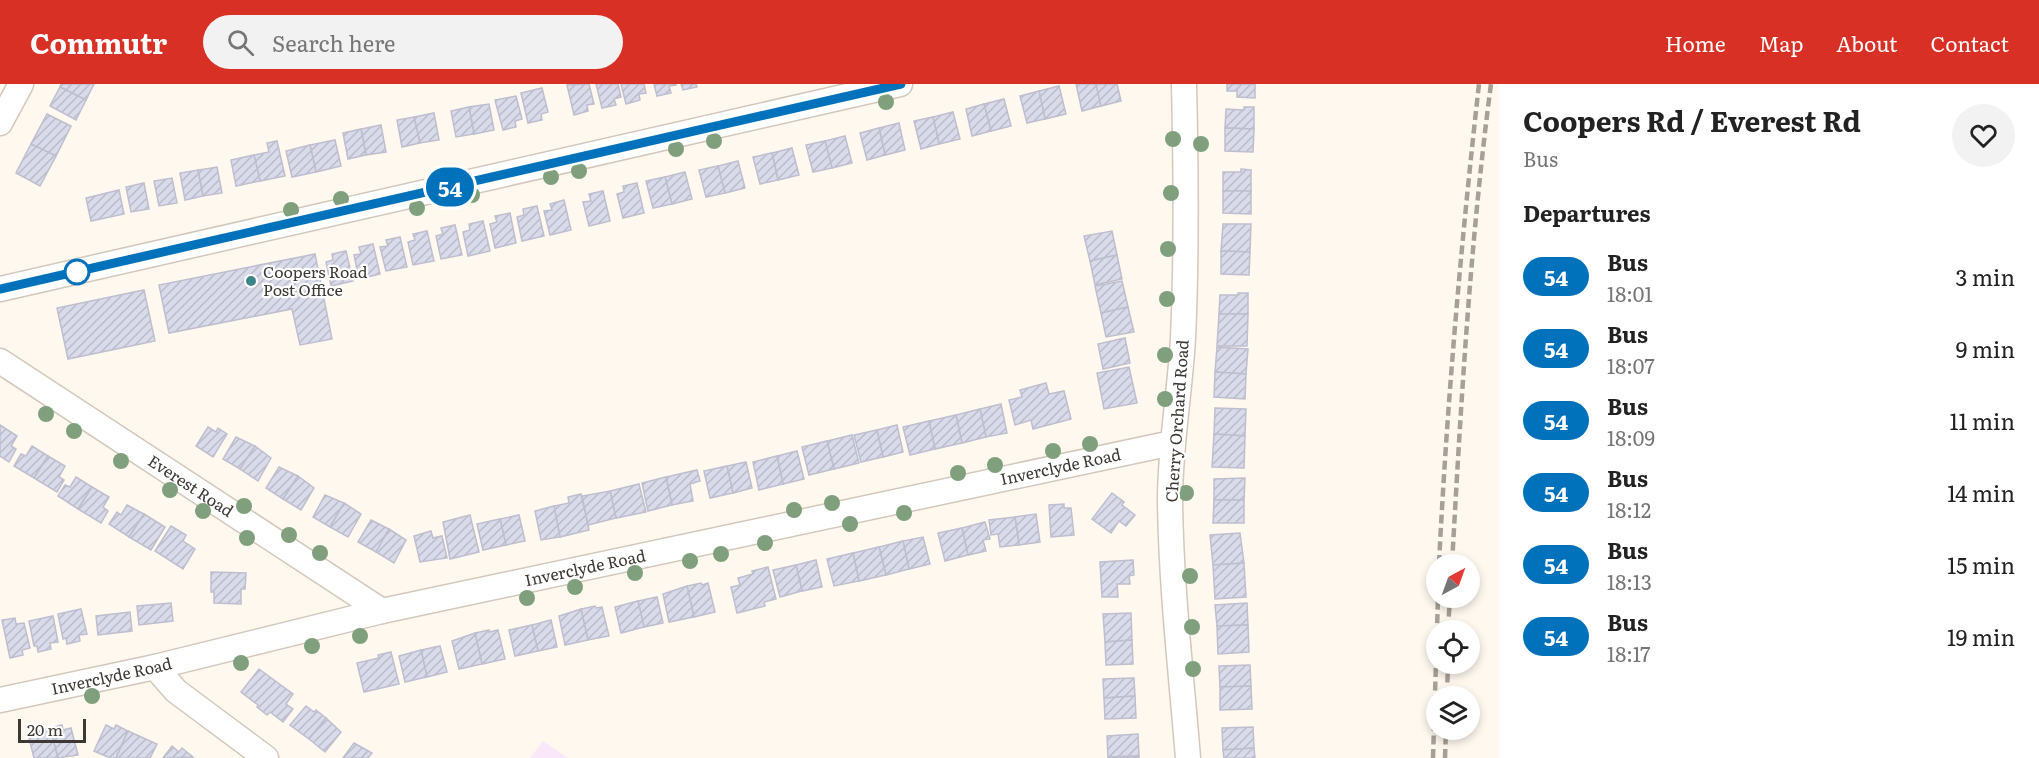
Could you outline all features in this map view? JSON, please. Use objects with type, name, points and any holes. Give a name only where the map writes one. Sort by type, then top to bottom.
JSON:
[{"type":"street","points":[[0,123],[21,84]]},
{"type":"street","points":[[0,289],[900,84]]},
{"type":"street","name":"Cherry Orchard Road","points":[[1184,84],[1187,220],[1183,340],[1172,442],[1170,500],[1174,587],[1188,758]]},
{"type":"street","name":"Everest Road","points":[[0,361],[382,611]]},
{"type":"street","name":"Inverclyde Road","points":[[0,700],[155,667],[382,611],[1172,442]]},
{"type":"street","points":[[155,667],[176,691],[266,758]]},
{"type":"shaded area","points":[[543,741],[568,758],[530,758]]},
{"type":"building","points":[[61,84],[94,84],[86,100],[60,87]]},
{"type":"building","points":[[589,84],[594,104],[587,105],[588,111],[574,115],[567,85]]},
{"type":"building","points":[[596,84],[618,84],[621,97],[614,99],[616,105],[602,108]]},
{"type":"building","points":[[621,84],[644,84],[646,93],[639,94],[640,100],[626,104]]},
{"type":"building","points":[[654,84],[676,85],[669,86],[671,93],[657,96]]},
{"type":"building","points":[[681,84],[696,84],[697,87],[683,90]]},
{"type":"building","points":[[1076,84],[1096,84],[1101,106],[1082,111]]},
{"type":"building","points":[[1096,84],[1117,84],[1121,101],[1101,106]]},
{"type":"building","points":[[1227,84],[1255,84],[1255,98],[1237,97],[1237,91],[1227,91]]},
{"type":"building","points":[[1059,86],[1066,114],[1045,119],[1039,91]]},
{"type":"building","points":[[60,87],[86,100],[76,120],[50,106]]},
{"type":"building","points":[[542,88],[548,112],[541,114],[542,120],[528,123],[521,93]]},
{"type":"building","points":[[1039,91],[1045,119],[1027,123],[1020,96]]},
{"type":"building","points":[[516,96],[522,119],[515,121],[516,127],[503,130],[495,100]]},
{"type":"building","points":[[1004,99],[1011,126],[991,131],[984,104]]},
{"type":"building","points":[[489,104],[494,130],[474,134],[469,107]]},
{"type":"building","points":[[984,104],[991,131],[972,136],[966,109]]},
{"type":"building","points":[[469,107],[474,134],[456,137],[451,111]]},
{"type":"building","points":[[1244,107],[1254,107],[1254,129],[1225,128],[1226,109],[1244,110]]},
{"type":"building","points":[[953,112],[960,139],[939,144],[933,117]]},
{"type":"building","points":[[434,113],[439,140],[420,143],[414,117]]},
{"type":"building","points":[[47,114],[71,126],[56,156],[31,144]]},
{"type":"building","points":[[414,117],[420,143],[402,147],[397,120]]},
{"type":"building","points":[[933,117],[939,144],[921,149],[914,121]]},
{"type":"building","points":[[899,123],[905,150],[885,155],[879,128]]},
{"type":"building","points":[[381,125],[386,152],[366,155],[361,129]]},
{"type":"building","points":[[879,128],[885,155],[867,160],[860,133]]},
{"type":"building","points":[[1225,128],[1254,129],[1253,152],[1225,151]]},
{"type":"building","points":[[361,129],[366,155],[348,159],[343,133]]},
{"type":"building","points":[[845,136],[852,163],[832,168],[825,141]]},
{"type":"building","points":[[335,140],[341,166],[316,172],[310,145]]},
{"type":"building","points":[[277,141],[285,176],[260,181],[254,155],[269,152],[267,143]]},
{"type":"building","points":[[825,141],[832,168],[813,172],[806,145]]},
{"type":"building","points":[[31,144],[56,156],[40,186],[16,173]]},
{"type":"building","points":[[310,145],[316,172],[292,177],[286,151]]},
{"type":"building","points":[[792,148],[799,175],[778,180],[772,153]]},
{"type":"building","points":[[772,153],[778,180],[760,184],[753,157]]},
{"type":"building","points":[[254,155],[260,181],[236,186],[231,160]]},
{"type":"building","points":[[738,161],[745,188],[725,193],[718,166]]},
{"type":"building","points":[[718,166],[725,193],[706,197],[699,170]]},
{"type":"building","points":[[217,167],[222,193],[203,196],[198,170]]},
{"type":"building","points":[[1241,169],[1251,170],[1251,191],[1223,191],[1223,172],[1241,172]]},
{"type":"building","points":[[198,170],[203,196],[185,200],[180,173]]},
{"type":"building","points":[[685,172],[692,199],[672,204],[665,177]]},
{"type":"building","points":[[665,177],[672,204],[653,208],[646,181]]},
{"type":"building","points":[[172,178],[177,203],[159,206],[154,181]]},
{"type":"building","points":[[144,183],[149,209],[131,212],[126,187]]},
{"type":"building","points":[[637,183],[644,213],[623,218],[617,194],[624,192],[623,186]]},
{"type":"building","points":[[119,190],[124,214],[91,221],[86,198]]},
{"type":"building","points":[[603,191],[610,221],[589,226],[583,202],[591,201],[589,194]]},
{"type":"building","points":[[1223,191],[1251,191],[1251,214],[1223,213]]},
{"type":"building","points":[[564,200],[571,230],[550,235],[544,211],[552,210],[550,204]]},
{"type":"building","points":[[537,206],[544,236],[522,241],[517,217],[524,215],[523,209]]},
{"type":"building","points":[[510,213],[516,243],[495,248],[490,224],[497,222],[495,216]]},
{"type":"building","points":[[483,221],[490,251],[468,256],[463,232],[470,230],[469,224]]},
{"type":"building","points":[[1223,224],[1251,224],[1250,252],[1221,251]]},
{"type":"building","points":[[455,225],[462,255],[441,259],[436,236],[443,234],[441,228]]},
{"type":"building","points":[[427,231],[434,261],[413,265],[408,242],[415,240],[413,234]]},
{"type":"building","points":[[1112,231],[1117,255],[1090,261],[1084,236]]},
{"type":"building","points":[[400,237],[407,267],[386,271],[380,247],[388,246],[386,240]]},
{"type":"building","points":[[373,244],[380,274],[359,279],[354,255],[361,254],[359,247]]},
{"type":"building","points":[[346,251],[353,281],[331,286],[326,262],[333,260],[332,254]]},
{"type":"building","points":[[1221,251],[1250,252],[1249,275],[1221,274]]},
{"type":"building","points":[[315,254],[332,339],[300,345],[292,309],[169,333],[159,285]]},
{"type":"building","points":[[1117,255],[1122,279],[1095,285],[1090,261]]},
{"type":"building","points":[[1122,281],[1128,307],[1101,313],[1095,286]]},
{"type":"building","points":[[144,290],[155,341],[68,359],[57,308]]},
{"type":"building","points":[[1238,293],[1248,293],[1248,314],[1219,314],[1220,295],[1238,295]]},
{"type":"building","points":[[1128,307],[1134,332],[1106,337],[1101,313]]},
{"type":"building","points":[[1219,314],[1248,314],[1247,346],[1217,346]]},
{"type":"building","points":[[1125,338],[1130,363],[1103,369],[1098,344]]},
{"type":"building","points":[[1217,347],[1248,349],[1246,374],[1215,372]]},
{"type":"building","points":[[1129,367],[1137,403],[1104,409],[1097,373]]},
{"type":"building","points":[[1215,372],[1246,374],[1245,399],[1214,397]]},
{"type":"building","points":[[1046,383],[1049,394],[1064,391],[1071,419],[1033,429],[1031,420],[1015,425],[1009,400],[1022,397],[1020,390]]},
{"type":"building","points":[[1001,404],[1007,433],[986,437],[980,409]]},
{"type":"building","points":[[1215,408],[1246,409],[1245,436],[1214,434]]},
{"type":"building","points":[[980,409],[986,437],[962,443],[956,415]]},
{"type":"building","points":[[956,415],[962,443],[935,449],[929,421]]},
{"type":"building","points":[[929,421],[935,449],[910,455],[903,427]]},
{"type":"building","points":[[0,425],[17,436],[11,446],[16,449],[9,462],[0,456]]},
{"type":"building","points":[[897,425],[903,452],[883,457],[877,430]]},
{"type":"building","points":[[208,427],[216,432],[218,428],[227,434],[213,457],[196,446]]},
{"type":"building","points":[[877,430],[883,457],[861,462],[854,435]]},
{"type":"building","points":[[1214,434],[1245,436],[1244,468],[1212,467]]},
{"type":"building","points":[[852,435],[859,463],[834,469],[827,441]]},
{"type":"building","points":[[236,437],[255,446],[240,469],[223,459]]},
{"type":"building","points":[[827,441],[834,469],[809,475],[802,447]]},
{"type":"building","points":[[32,446],[48,456],[34,478],[14,466],[21,454],[26,456]]},
{"type":"building","points":[[255,446],[271,458],[258,481],[240,469]]},
{"type":"building","points":[[797,451],[804,479],[783,484],[777,456]]},
{"type":"building","points":[[48,456],[65,466],[59,477],[64,480],[57,492],[34,478]]},
{"type":"building","points":[[777,456],[783,484],[759,490],[753,462]]},
{"type":"building","points":[[746,462],[752,488],[733,493],[727,466]]},
{"type":"building","points":[[727,466],[733,493],[710,498],[704,471]]},
{"type":"building","points":[[279,467],[298,476],[283,499],[266,488]]},
{"type":"building","points":[[697,470],[700,481],[690,484],[693,501],[672,505],[666,477]]},
{"type":"building","points":[[298,476],[314,488],[301,510],[283,499]]},
{"type":"building","points":[[76,477],[92,487],[78,509],[58,496],[65,485],[70,487]]},
{"type":"building","points":[[666,477],[672,505],[648,511],[642,483]]},
{"type":"building","points":[[1245,478],[1244,500],[1214,500],[1214,479]]},
{"type":"building","points":[[639,484],[646,512],[616,518],[610,491]]},
{"type":"building","points":[[92,487],[109,497],[103,507],[108,511],[101,523],[78,509]]},
{"type":"building","points":[[610,491],[616,518],[588,525],[582,496]]},
{"type":"building","points":[[1112,493],[1135,515],[1126,526],[1119,521],[1111,533],[1092,519]]},
{"type":"building","points":[[581,494],[589,530],[560,537],[554,506],[569,503],[568,497]]},
{"type":"building","points":[[325,495],[344,503],[330,527],[313,517]]},
{"type":"building","points":[[1214,500],[1244,500],[1244,523],[1213,523]]},
{"type":"building","points":[[344,503],[361,514],[348,537],[330,527]]},
{"type":"building","points":[[1064,504],[1064,508],[1071,508],[1074,535],[1051,537],[1049,505]]},
{"type":"building","points":[[127,505],[144,514],[129,537],[109,524],[117,512],[121,515]]},
{"type":"building","points":[[554,506],[560,537],[541,540],[535,511]]},
{"type":"building","points":[[144,514],[165,527],[151,550],[129,537]]},
{"type":"building","points":[[1036,514],[1040,542],[1019,545],[1015,517]]},
{"type":"building","points":[[470,515],[479,552],[450,559],[443,522]]},
{"type":"building","points":[[519,515],[525,541],[506,545],[500,519]]},
{"type":"building","points":[[1015,517],[1019,545],[1000,547],[998,534],[991,535],[989,520]]},
{"type":"building","points":[[500,519],[506,545],[483,550],[477,524]]},
{"type":"building","points":[[371,520],[389,529],[376,552],[358,542]]},
{"type":"building","points":[[985,522],[990,539],[983,540],[986,551],[968,555],[962,528]]},
{"type":"building","points":[[171,526],[186,535],[183,541],[195,549],[183,569],[155,551]]},
{"type":"building","points":[[962,528],[968,555],[945,561],[938,533]]},
{"type":"building","points":[[389,529],[406,540],[394,563],[376,552]]},
{"type":"building","points":[[431,531],[433,538],[442,536],[447,558],[420,562],[414,536]]},
{"type":"building","points":[[1240,533],[1244,563],[1213,565],[1210,535]]},
{"type":"building","points":[[923,537],[930,564],[909,569],[903,541]]},
{"type":"building","points":[[903,541],[909,569],[886,575],[879,547]]},
{"type":"building","points":[[879,547],[886,575],[859,581],[853,553]]},
{"type":"building","points":[[853,553],[859,581],[834,586],[827,559]]},
{"type":"building","points":[[816,560],[822,587],[802,591],[796,565]]},
{"type":"building","points":[[1133,560],[1134,575],[1129,576],[1130,584],[1117,584],[1118,597],[1102,597],[1100,562]]},
{"type":"building","points":[[1244,563],[1246,597],[1215,599],[1213,565]]},
{"type":"building","points":[[796,565],[802,591],[780,597],[773,570]]},
{"type":"building","points":[[768,567],[776,599],[764,602],[765,606],[737,613],[731,587],[740,585],[738,578]]},
{"type":"building","points":[[211,572],[246,573],[245,589],[241,589],[241,604],[214,603],[214,592],[211,592]]},
{"type":"building","points":[[701,583],[702,585],[708,583],[715,612],[694,617],[687,586]]},
{"type":"building","points":[[687,586],[694,617],[669,622],[663,594]]},
{"type":"building","points":[[657,597],[663,623],[644,627],[638,601]]},
{"type":"building","points":[[638,601],[644,627],[621,633],[615,607]]},
{"type":"building","points":[[171,603],[173,621],[139,625],[137,606]]},
{"type":"building","points":[[1247,603],[1248,625],[1217,626],[1215,605]]},
{"type":"building","points":[[595,606],[596,608],[602,607],[609,636],[588,640],[581,609]]},
{"type":"building","points":[[81,609],[87,634],[79,635],[80,641],[67,644],[66,638],[63,639],[58,614]]},
{"type":"building","points":[[581,609],[588,640],[565,645],[559,616]]},
{"type":"building","points":[[130,612],[132,631],[98,635],[96,616]]},
{"type":"building","points":[[1131,613],[1132,640],[1105,642],[1103,614]]},
{"type":"building","points":[[53,616],[58,642],[50,643],[51,649],[38,652],[37,646],[34,646],[29,621]]},
{"type":"building","points":[[15,618],[16,624],[24,623],[30,648],[22,650],[23,655],[10,658],[2,620]]},
{"type":"building","points":[[551,620],[557,647],[538,651],[532,625]]},
{"type":"building","points":[[532,625],[538,651],[515,656],[509,630]]},
{"type":"building","points":[[1248,625],[1249,652],[1218,654],[1217,626]]},
{"type":"building","points":[[489,630],[489,632],[498,630],[505,659],[482,664],[475,633]]},
{"type":"building","points":[[475,633],[482,664],[459,669],[452,641]]},
{"type":"building","points":[[1132,640],[1133,664],[1106,665],[1105,642]]},
{"type":"building","points":[[440,646],[447,672],[427,677],[421,650]]},
{"type":"building","points":[[421,650],[427,677],[405,682],[399,656]]},
{"type":"building","points":[[391,652],[399,684],[364,692],[357,663],[379,658],[378,655]]},
{"type":"building","points":[[1250,665],[1251,686],[1220,687],[1219,666]]},
{"type":"building","points":[[259,669],[293,694],[286,704],[293,709],[283,722],[270,712],[267,715],[241,692]]},
{"type":"building","points":[[1134,678],[1135,696],[1104,698],[1103,679]]},
{"type":"building","points":[[1251,686],[1252,709],[1220,710],[1220,687]]},
{"type":"building","points":[[1135,696],[1136,718],[1105,719],[1104,698]]},
{"type":"building","points":[[306,706],[326,718],[309,739],[290,725]]},
{"type":"building","points":[[326,718],[341,732],[325,752],[309,739]]},
{"type":"building","points":[[62,725],[63,730],[71,728],[78,755],[58,758],[50,728]]},
{"type":"building","points":[[106,725],[114,729],[116,725],[128,731],[116,758],[110,758],[94,751]]},
{"type":"building","points":[[1253,727],[1254,748],[1223,750],[1222,728]]},
{"type":"building","points":[[50,728],[58,758],[34,758],[29,738],[38,736],[37,732]]},
{"type":"building","points":[[128,731],[157,744],[150,758],[116,758]]},
{"type":"building","points":[[1138,734],[1139,756],[1108,757],[1107,736]]},
{"type":"building","points":[[354,743],[372,753],[368,758],[343,758]]},
{"type":"building","points":[[172,746],[179,752],[182,748],[193,757],[163,758]]},
{"type":"building","points":[[1254,748],[1255,758],[1224,758],[1223,750]]},
{"type":"building","points":[[1139,756],[1139,758],[1108,758],[1108,757]]},
{"type":"railway","points":[[1440,554],[1455,324],[1479,84]]},
{"type":"railway","points":[[1453,554],[1472,264],[1491,84]]},
{"type":"railway","points":[[1433,758],[1438,608]]},
{"type":"railway","points":[[1449,608],[1449,620]]},
{"type":"railway","points":[[1447,686],[1448,674]]},
{"type":"railway","points":[[1445,758],[1446,740]]},
{"type":"bus line","name":"54","points":[[0,289],[901,84]]},
{"type":"place","name":"Coopers Road Post Office","points":[[251,281]]}]
